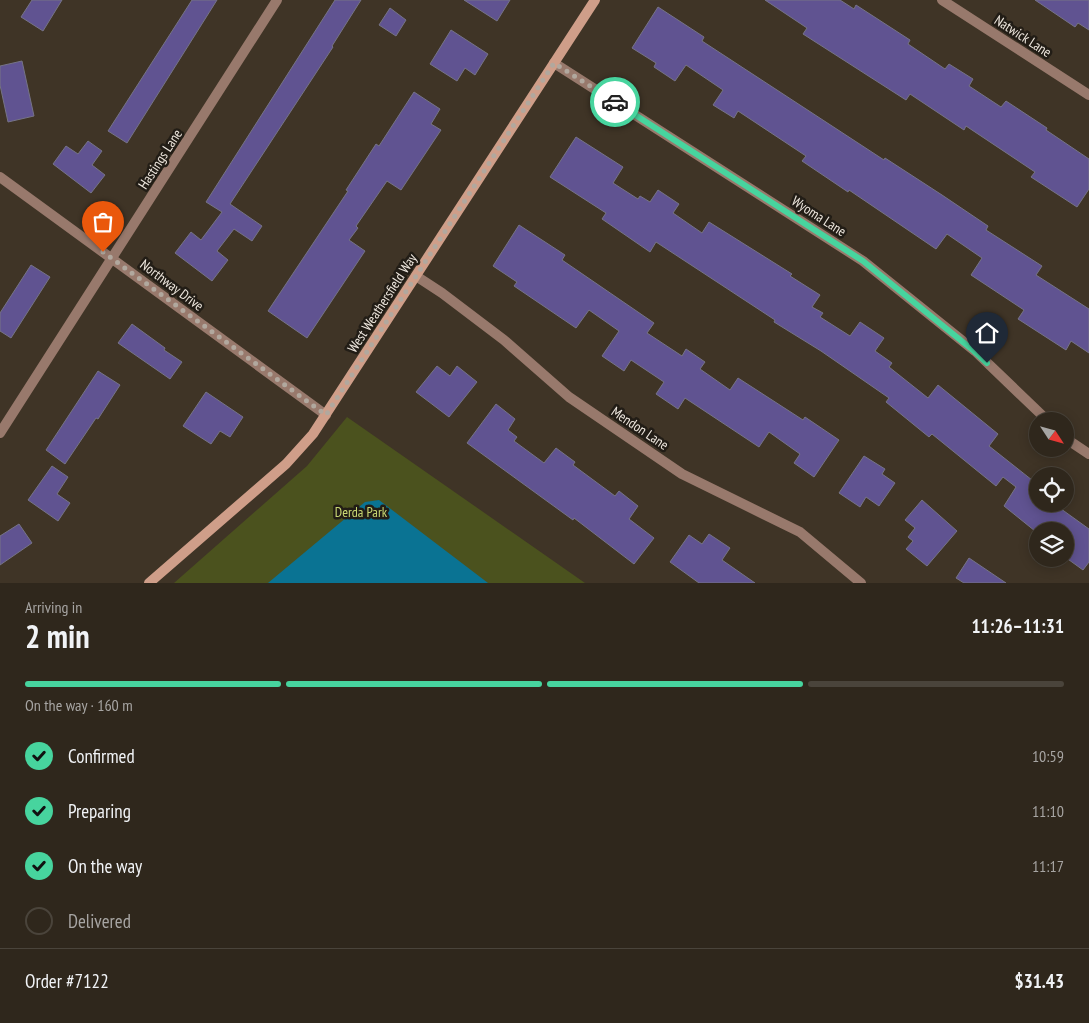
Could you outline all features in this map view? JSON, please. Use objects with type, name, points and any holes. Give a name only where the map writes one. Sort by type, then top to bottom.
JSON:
[{"type":"street","name":"Hastings Lane","points":[[0,433],[277,0]]},
{"type":"street","name":"West Weathersfield Way","points":[[149,583],[286,464],[326,415],[594,0]]},
{"type":"street","name":"Natwick Lane","points":[[942,0],[1089,95]]},
{"type":"street","name":"Wyoma Lane","points":[[554,63],[863,261],[974,351],[1038,412]]},
{"type":"street","name":"Northway Drive","points":[[0,177],[326,415]]},
{"type":"street","name":"Mendon Lane","points":[[416,276],[448,297],[504,340],[569,397],[682,474],[800,532],[861,583]]},
{"type":"street","points":[[1074,444],[1089,454]]},
{"type":"green space","name":"Derda Park","points":[[347,417],[585,583],[174,583],[307,466]]},
{"type":"water","points":[[379,500],[488,583],[268,583],[365,502]]},
{"type":"building","points":[[32,0],[62,0],[43,31],[21,17]]},
{"type":"building","points":[[192,0],[217,0],[127,143],[108,131]]},
{"type":"building","points":[[335,0],[361,0],[333,47],[230,204],[262,226],[252,241],[234,229],[217,251],[228,260],[212,281],[175,253],[191,232],[201,240],[222,212],[206,202]]},
{"type":"building","points":[[464,0],[510,0],[497,21]]},
{"type":"building","points":[[765,0],[840,0],[854,9],[856,5],[910,40],[908,44],[945,69],[949,64],[973,79],[969,86],[1001,107],[1006,101],[1089,159],[1089,189],[1077,207],[1031,177],[1035,172],[966,126],[964,130],[910,94],[906,100],[803,34],[807,28]]},
{"type":"building","points":[[1035,0],[1089,0],[1089,30],[1078,23],[1075,27]]},
{"type":"building","points":[[658,7],[704,37],[702,41],[884,160],[885,158],[942,195],[988,226],[986,230],[1042,266],[1036,275],[1089,309],[1089,353],[1071,341],[1066,350],[1018,319],[1024,310],[971,275],[982,258],[947,234],[936,249],[849,190],[848,192],[802,161],[806,156],[738,111],[734,118],[713,105],[723,90],[686,65],[675,81],[654,67],[656,63],[632,48]]},
{"type":"building","points":[[390,8],[406,20],[396,36],[379,25]]},
{"type":"building","points":[[451,30],[488,54],[475,75],[465,68],[457,81],[430,64]]},
{"type":"building","points":[[22,61],[34,116],[8,122],[0,85],[0,66]]},
{"type":"building","points":[[414,92],[440,109],[431,124],[441,130],[401,190],[387,181],[356,226],[358,228],[349,240],[365,251],[307,338],[268,311],[348,191],[346,190],[376,144],[379,146]]},
{"type":"building","points":[[576,137],[623,167],[613,183],[638,199],[640,196],[650,202],[658,190],[679,204],[673,213],[702,233],[709,222],[792,274],[790,276],[820,295],[812,307],[823,313],[820,317],[850,336],[860,322],[884,338],[875,351],[892,363],[889,367],[928,398],[938,385],[998,434],[989,446],[1029,478],[1029,512],[1065,512],[1089,529],[1089,562],[1083,570],[1074,564],[1074,522],[1029,522],[1029,526],[1004,506],[1016,487],[1003,477],[996,486],[932,434],[929,437],[886,402],[889,398],[656,242],[650,252],[602,219],[606,213],[550,177]]},
{"type":"building","points":[[88,141],[102,151],[92,165],[105,175],[91,193],[53,164],[66,146],[78,154]]},
{"type":"building","points":[[519,225],[565,255],[562,260],[654,323],[647,333],[682,356],[686,349],[705,362],[700,369],[730,390],[738,378],[803,420],[805,417],[839,440],[814,477],[794,463],[800,454],[769,432],[759,447],[685,398],[678,409],[656,394],[664,382],[631,360],[624,371],[602,356],[619,331],[589,310],[576,328],[514,286],[517,282],[493,266]]},
{"type":"building","points":[[31,265],[50,277],[11,338],[0,331],[0,313]]},
{"type":"building","points":[[132,324],[182,362],[170,379],[118,343]]},
{"type":"building","points":[[437,366],[450,376],[457,366],[477,382],[449,417],[416,392]]},
{"type":"building","points":[[98,371],[120,385],[65,464],[46,450]]},
{"type":"building","points":[[206,392],[243,417],[230,437],[220,431],[211,444],[183,426]]},
{"type":"building","points":[[496,404],[515,419],[508,430],[517,437],[514,441],[544,463],[556,448],[575,462],[573,465],[615,496],[619,491],[638,506],[629,519],[654,538],[634,564],[574,518],[573,520],[467,443]]},
{"type":"building","points":[[864,456],[885,469],[882,474],[895,483],[879,506],[866,497],[860,507],[839,493]]},
{"type":"building","points":[[52,466],[68,477],[57,494],[70,503],[58,521],[28,500]]},
{"type":"building","points":[[922,500],[957,531],[927,566],[906,549],[913,541],[908,537],[915,528],[905,520]]},
{"type":"building","points":[[19,524],[32,543],[0,565],[0,536]]},
{"type":"building","points":[[709,534],[730,548],[722,560],[755,583],[699,583],[670,562],[689,535],[702,544]]},
{"type":"building","points":[[969,558],[1006,583],[964,583],[956,578]]},
{"type":"way so far","points":[[103,252],[300,398],[326,415],[554,63],[615,102]]},
{"type":"route","points":[[615,102],[863,261],[987,363]]}]
